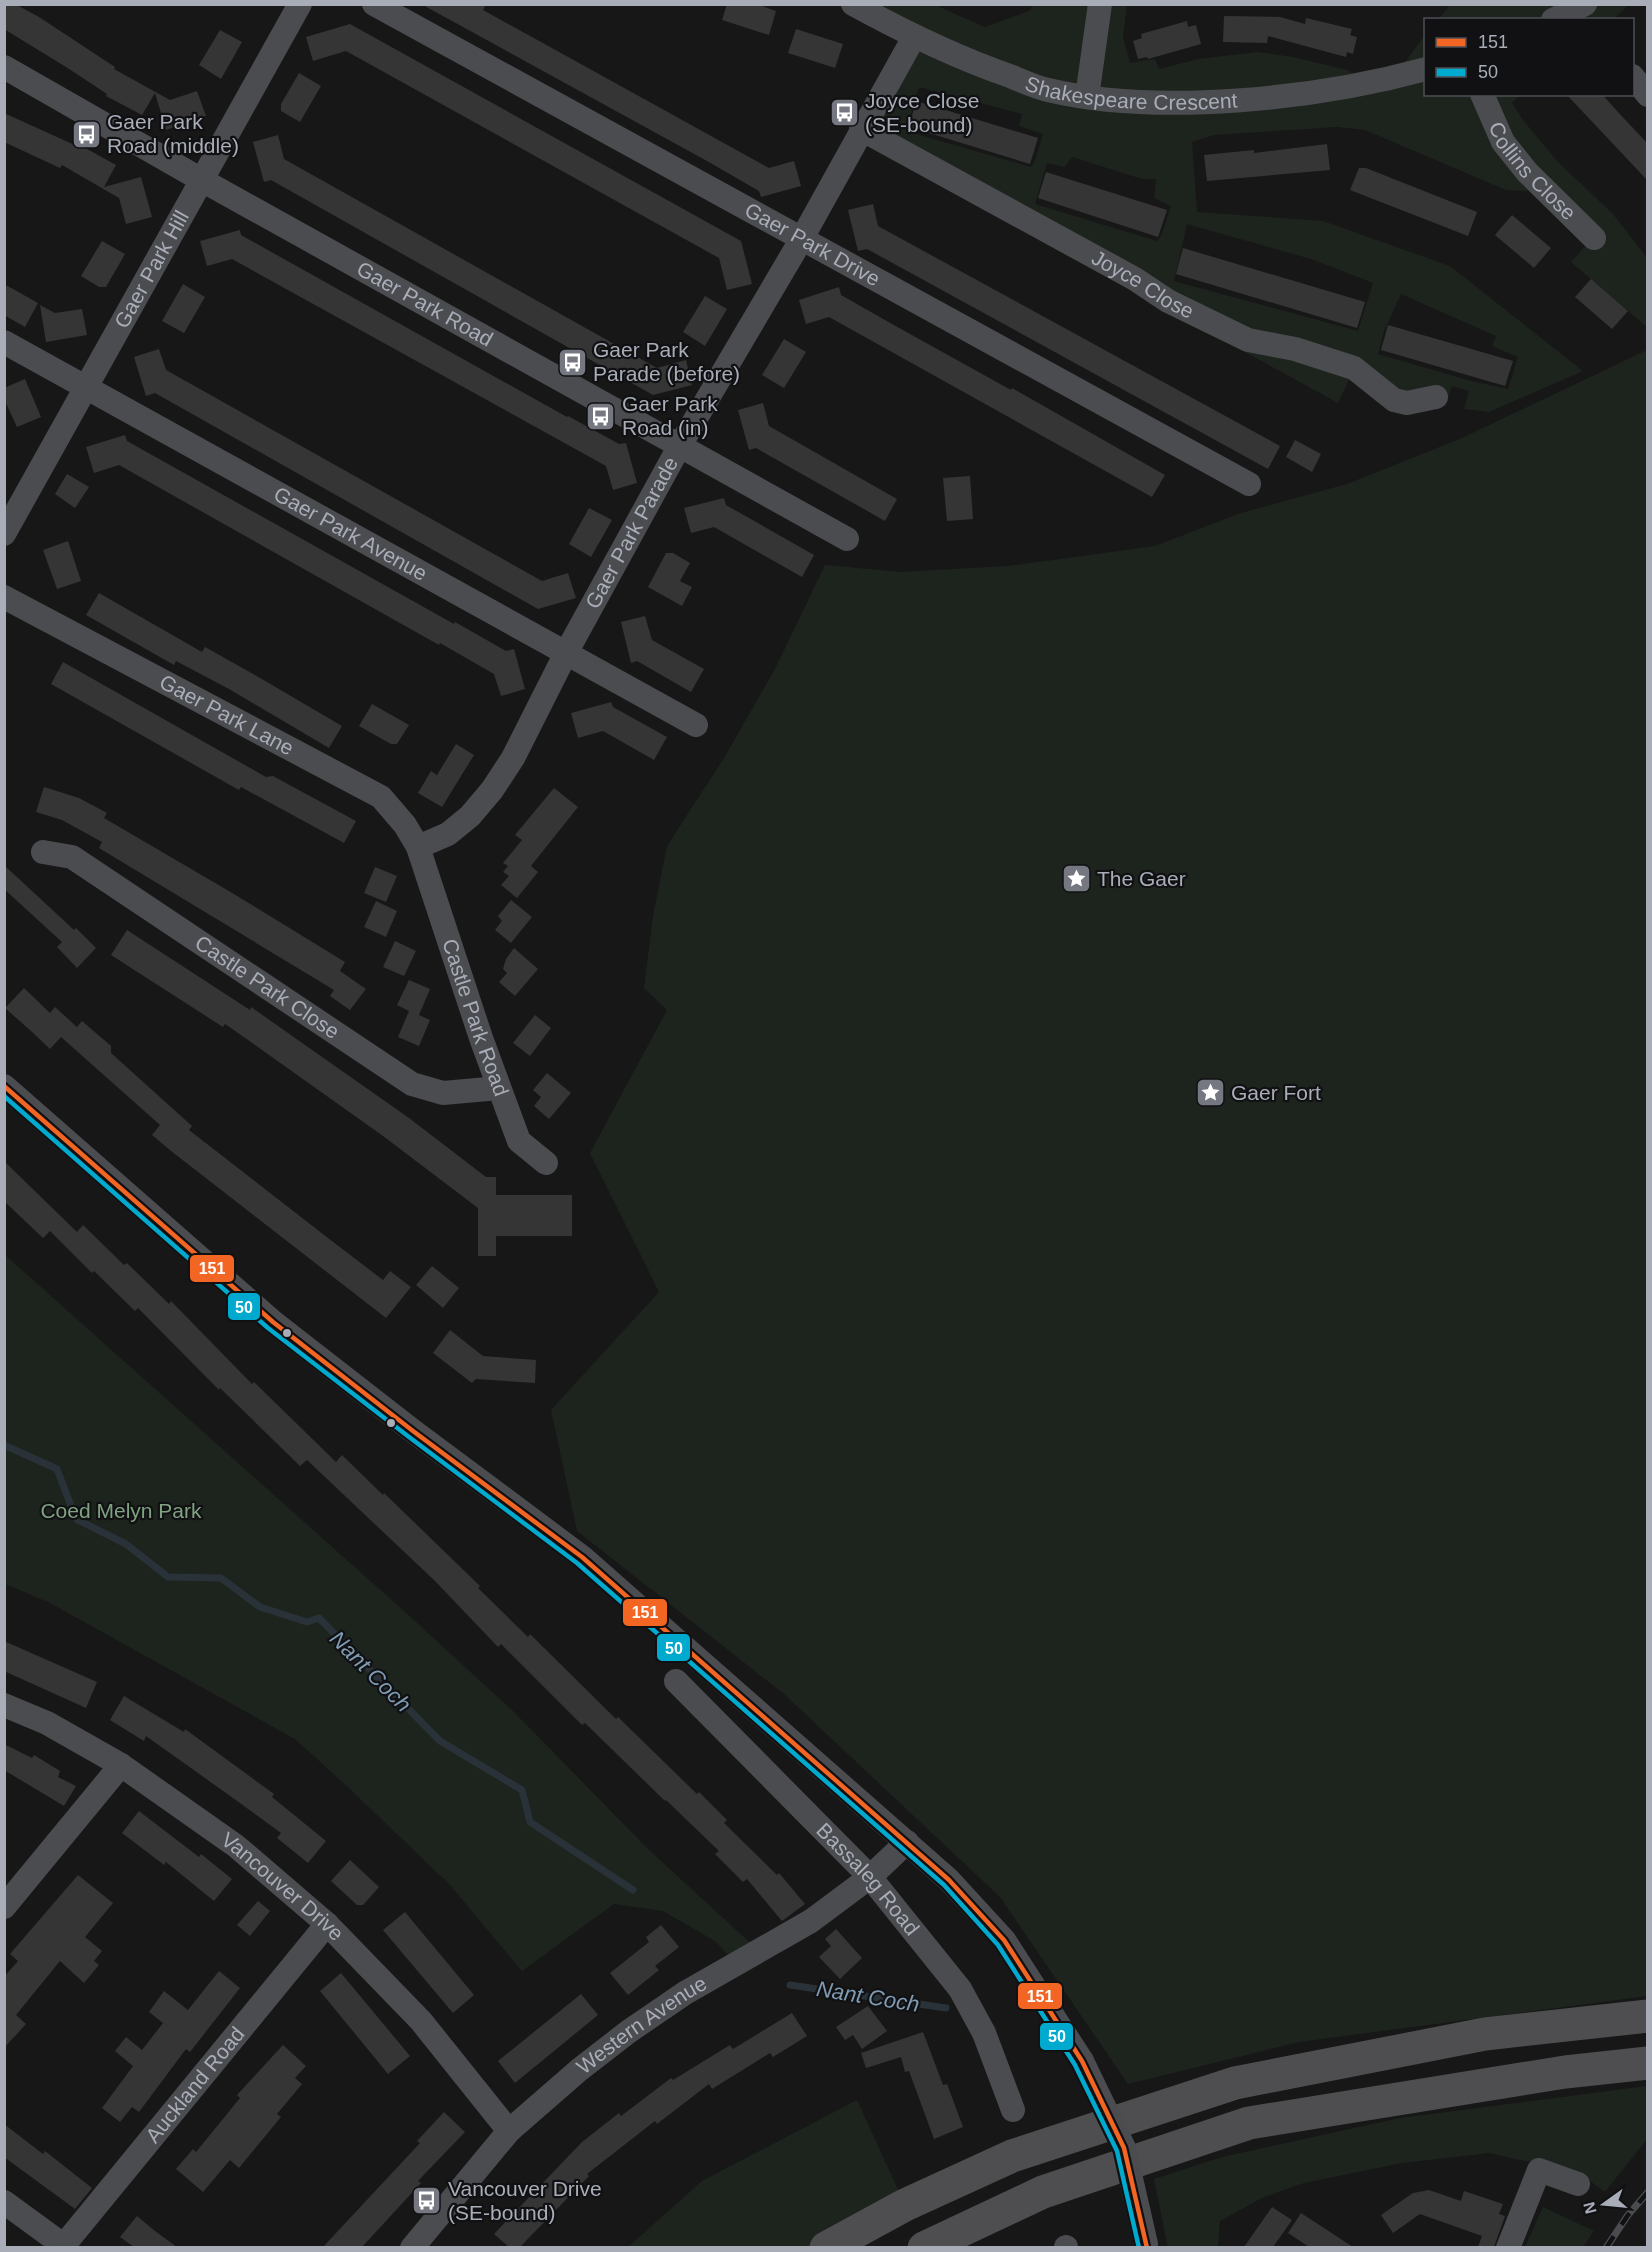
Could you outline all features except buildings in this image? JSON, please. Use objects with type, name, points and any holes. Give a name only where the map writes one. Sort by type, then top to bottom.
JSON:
[{"type":"highway","points":[[826,2247],[905,2205],[1012,2156],[1235,2083],[1485,2034],[1647,2016]]},
{"type":"highway","points":[[924,2247],[1044,2192],[1249,2123],[1565,2072],[1647,2063]]},
{"type":"street","name":"Gaer Park Hill","points":[[4,534],[87,388],[200,179],[300,4]]},
{"type":"street","name":"Gaer Park Drive","points":[[374,4],[1249,484]]},
{"type":"street","name":"Shakespeare Crescent","points":[[854,4],[914,37],[987,68],[1047,90],[1087,96],[1185,103],[1257,99],[1345,87],[1424,69]]},
{"type":"street","points":[[1087,96],[1100,4]]},
{"type":"street","points":[[1555,18],[1585,4]]},
{"type":"street","points":[[1593,4],[1600,18]]},
{"type":"street","name":"Gaer Park Parade","points":[[420,854],[470,816],[492,790],[513,758],[566,653],[679,447],[801,240],[914,37]]},
{"type":"street","name":"Gaer Park Road","points":[[4,67],[200,179],[847,539]]},
{"type":"street","points":[[1634,79],[1647,96]]},
{"type":"street","name":"Collins Close","points":[[1483,96],[1503,142],[1532,177],[1594,238]]},
{"type":"street","name":"Joyce Close","points":[[861,129],[1135,279],[1168,301],[1248,340],[1295,348],[1354,368],[1394,400],[1407,403],[1436,397]]},
{"type":"street","name":"Gaer Park Avenue","points":[[4,342],[696,725]]},
{"type":"street","name":"Gaer Park Lane","points":[[4,597],[381,797],[405,825],[420,854]]},
{"type":"street","name":"Castle Park Close","points":[[43,852],[72,856],[412,1084],[443,1093],[499,1088]]},
{"type":"street","name":"Castle Park Road","points":[[420,854],[519,1141],[546,1163]]},
{"type":"street","points":[[4,1086],[273,1322],[413,1431],[582,1557],[949,1880],[1004,1940],[1082,2061],[1124,2148],[1147,2246]]},
{"type":"street","name":"Bassaleg Road","points":[[676,1681],[870,1877],[960,1989],[984,2033],[1013,2110]]},
{"type":"street","name":"Vancouver Drive","points":[[4,1705],[47,1723],[121,1765],[237,1846],[327,1924],[421,2021],[509,2131]]},
{"type":"street","points":[[4,1907],[121,1765]]},
{"type":"street","name":"Western Avenue","points":[[412,2247],[509,2131],[579,2070],[628,2032],[685,1994],[811,1921],[870,1877],[907,1842]]},
{"type":"street","name":"Auckland Road","points":[[66,2246],[327,1924]]},
{"type":"street","points":[[1508,2247],[1539,2170],[1578,2184]]},
{"type":"street","points":[[4,2202],[66,2246]]},
{"type":"green space","points":[[860,4],[935,5],[985,27],[1029,11],[1034,5],[1127,5],[1123,37],[1130,63],[1155,59],[1159,69],[1198,59],[1258,52],[1293,57],[1347,70],[1367,83],[1394,77],[1424,36],[1424,96],[1519,96],[1512,103],[1523,120],[1558,162],[1613,214],[1647,258],[1647,327],[1571,262],[1593,238],[1538,183],[1526,191],[1506,190],[1365,130],[1337,127],[1214,135],[1192,142],[1197,212],[1323,221],[1450,266],[1583,371],[1489,412],[1464,409],[1469,391],[1452,386],[1447,401],[1436,397],[1407,403],[1354,369],[1338,403],[1236,347],[861,129],[913,37]],"holes":[[[919,87],[1022,114],[1019,126],[1043,134],[1031,167],[906,131]],[[1072,157],[1142,179],[1156,179],[1154,198],[1171,206],[1162,234],[1157,241],[1035,204],[1047,163],[1065,167]],[[1187,224],[1311,259],[1373,283],[1358,331],[1174,281]],[[1401,294],[1496,336],[1492,346],[1518,357],[1508,389],[1471,381],[1378,354],[1384,331]]]},
{"type":"green space","points":[[1450,5],[1628,5],[1615,18],[1440,18]]},
{"type":"green space","name":"Gaer Fort","points":[[1647,350],[1647,1996],[1299,2042],[1128,2084],[1000,1897],[784,1694],[577,1531],[551,1410],[659,1292],[590,1153],[667,1010],[644,988],[653,916],[667,846],[724,758],[775,669],[825,565],[902,572],[1008,566],[1155,546],[1241,513],[1347,484],[1462,438]]},
{"type":"green space","name":"Coed Melyn Park","points":[[4,1254],[513,1711],[648,1849],[759,1951],[737,1964],[715,1941],[663,1911],[614,1904],[522,1971],[450,1885],[295,1739],[50,1603],[5,1584]]},
{"type":"green space","points":[[1647,2086],[1647,2139],[1605,2192],[1579,2173],[1549,2162],[1525,2161],[1489,2153],[1402,2163],[1304,2183],[1264,2197],[1220,2221],[1218,2247],[1168,2248],[1154,2179],[1222,2157],[1400,2118]]},
{"type":"green space","points":[[857,2100],[905,2205],[818,2247],[627,2248],[702,2181]]},
{"type":"green space","points":[[1543,2207],[1594,2231],[1583,2247],[1525,2247]]},
{"type":"waterway","name":"Nant Coch","points":[[4,1445],[57,1469],[76,1519],[126,1544],[168,1577],[221,1578],[260,1607],[307,1622],[319,1618],[440,1741],[522,1790],[530,1822],[633,1890]]},
{"type":"waterway","name":"Nant Coch","points":[[790,1985],[946,2008]]},
{"type":"railway","points":[[1606,2248],[1628,2215],[1648,2192]]},
{"type":"transit line","name":"151","points":[[4,1086],[273,1322],[413,1431],[582,1557],[949,1880],[1004,1940],[1082,2061],[1124,2148],[1147,2248]]},
{"type":"transit line","name":"50","points":[[4,1096],[268,1328],[577,1563],[944,1885],[998,1945],[1075,2065],[1117,2151],[1139,2248]]},
{"type":"place","name":"Joyce Close (SE-bound)","points":[[844,113]]},
{"type":"place","name":"Gaer Park Road (middle)","points":[[86,134]]},
{"type":"place","name":"Gaer Park Parade (before)","points":[[572,362]]},
{"type":"place","name":"Gaer Park Road (in)","points":[[601,416]]},
{"type":"place","name":"The Gaer","points":[[1076,879]]},
{"type":"place","name":"Gaer Fort","points":[[1210,1093]]},
{"type":"place","name":"Vancouver Drive (SE-bound)","points":[[427,2201]]}]
